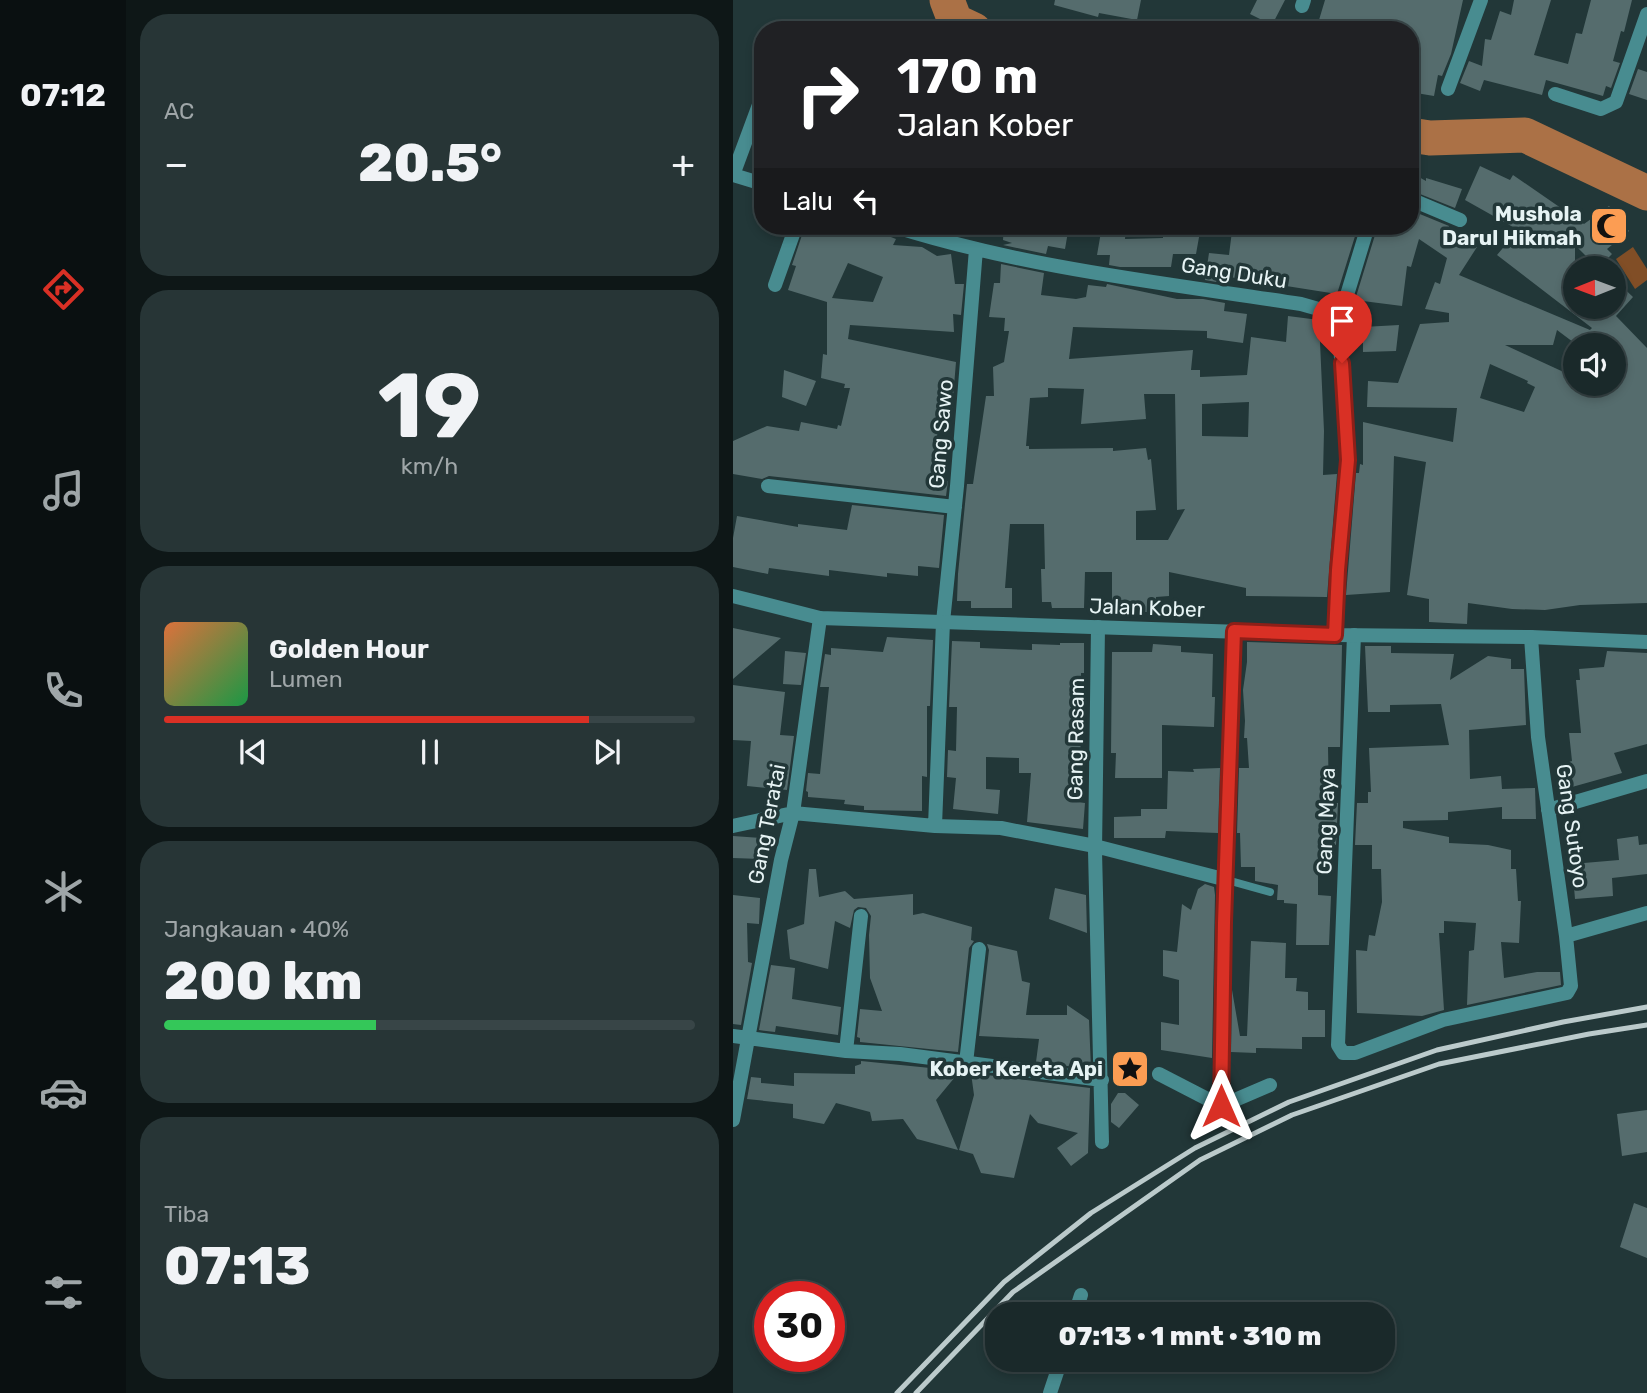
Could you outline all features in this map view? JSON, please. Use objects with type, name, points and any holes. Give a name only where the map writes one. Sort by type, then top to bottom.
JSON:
[{"type":"street","points":[[1448,89],[1481,0]]},
{"type":"street","points":[[1555,94],[1601,109],[1616,102],[1647,14]]},
{"type":"street","points":[[754,118],[733,175],[754,181]]},
{"type":"street","points":[[1419,203],[1460,220]]},
{"type":"street","points":[[775,285],[793,235]]},
{"type":"street","name":"Gang Duku","points":[[925,235],[976,249],[1114,276],[1301,304],[1322,310],[1335,321]]},
{"type":"street","points":[[1335,635],[1348,460],[1340,344],[1335,321],[1347,295],[1365,235]]},
{"type":"street","name":"Gang Sawo","points":[[935,826],[943,622],[976,249]]},
{"type":"street","points":[[768,486],[955,507]]},
{"type":"street","name":"Jalan Kober","points":[[733,596],[821,618],[1647,642]]},
{"type":"street","name":"Gang Teratai","points":[[733,1120],[740,1036],[793,813],[821,618]]},
{"type":"street","name":"Gang Rasam","points":[[1098,627],[1096,852],[1102,1142]]},
{"type":"street","points":[[1221,1106],[1234,631]]},
{"type":"street","name":"Gang Maya","points":[[1354,635],[1338,1045],[1343,1053],[1355,1053],[1443,1020],[1567,993],[1571,986],[1566,936]]},
{"type":"street","name":"Gang Sutoyo","points":[[1531,637],[1538,737],[1566,936]]},
{"type":"street","points":[[1548,810],[1647,781]]},
{"type":"street","points":[[733,826],[793,813],[935,826],[1001,828],[1227,880]]},
{"type":"street","points":[[1566,936],[1647,913]]},
{"type":"street","points":[[846,1051],[861,916]]},
{"type":"street","points":[[966,1063],[979,949]]},
{"type":"street","points":[[740,1036],[846,1051],[899,1054],[1102,1080]]},
{"type":"street","points":[[1159,1074],[1221,1106]]},
{"type":"street","points":[[1221,1106],[1270,1085]]},
{"type":"street","points":[[1079,1302],[1081,1295]]},
{"type":"street","points":[[1050,1393],[1057,1372]]},
{"type":"lane","points":[[1227,880],[1270,892]]},
{"type":"shaded area","points":[[1633,247],[1647,269],[1647,280],[1635,289],[1626,275],[1626,256],[1620,256]]},
{"type":"building","points":[[1055,0],[1141,0],[1137,20],[1099,13],[1098,17],[1054,5]]},
{"type":"building","points":[[1257,0],[1285,0],[1274,21],[1264,21],[1250,14]]},
{"type":"building","points":[[1325,0],[1463,0],[1451,54],[1442,76],[1438,75],[1434,96],[1419,94],[1419,21],[1319,20]]},
{"type":"building","points":[[1514,0],[1551,0],[1534,55],[1568,64],[1576,33],[1582,34],[1591,0],[1632,0],[1613,61],[1620,63],[1611,88],[1606,86],[1603,96],[1546,80],[1542,95],[1484,80],[1480,91],[1460,83],[1469,61],[1482,66],[1485,39],[1491,40],[1500,11],[1511,15]]},
{"type":"building","points":[[1638,69],[1647,72],[1647,100],[1629,94]]},
{"type":"building","points":[[1480,166],[1510,180],[1513,175],[1584,224],[1609,206],[1629,231],[1607,249],[1612,254],[1610,256],[1586,256],[1575,245],[1575,256],[1563,256],[1563,306],[1497,255],[1513,236],[1509,233],[1513,227],[1465,200]]},
{"type":"building","points":[[1419,177],[1462,189],[1455,208],[1419,194]]},
{"type":"building","points":[[1419,214],[1449,226],[1477,247],[1459,275],[1590,330],[1592,328],[1580,319],[1619,319],[1647,348],[1647,603],[1580,605],[1545,610],[1468,603],[1467,624],[1429,622],[1429,599],[1407,595],[1426,462],[1394,456],[1390,592],[1346,595],[1356,473],[1359,473],[1360,464],[1363,465],[1363,422],[1453,442],[1457,408],[1367,407],[1368,381],[1398,383],[1420,324],[1449,322],[1449,313],[1425,309],[1435,282],[1440,284],[1447,258],[1419,239],[1411,267],[1407,266],[1402,306],[1355,300],[1375,235],[1419,235]],"holes":[[[1490,364],[1528,381],[1527,383],[1535,387],[1524,412],[1480,398]]]},
{"type":"building","points":[[802,235],[886,235],[896,239],[893,245],[922,247],[937,256],[951,254],[955,284],[964,284],[961,315],[953,314],[954,332],[850,325],[848,339],[956,362],[952,410],[941,408],[931,479],[948,481],[946,496],[733,474],[733,441],[767,426],[799,431],[801,422],[837,429],[838,425],[841,426],[850,388],[844,388],[845,384],[821,378],[823,354],[827,355],[827,302],[788,290],[796,266],[792,265]],"holes":[[[848,263],[883,277],[873,302],[832,298]]]},
{"type":"building","points":[[1003,235],[1067,235],[1065,249],[1048,246],[1046,254],[1003,245],[1012,243],[1003,240]]},
{"type":"building","points":[[1100,235],[1125,235],[1125,239],[1199,235],[1196,254],[1173,254],[1171,267],[1120,267],[1109,265],[1110,255],[1097,255]]},
{"type":"building","points":[[1232,235],[1355,235],[1337,294],[1258,284],[1258,281],[1229,277],[1228,284],[1205,280],[1209,253],[1229,255]]},
{"type":"building","points":[[1001,264],[1044,273],[1041,295],[1076,299],[1086,297],[1088,285],[1106,287],[1107,284],[1177,299],[1203,299],[1225,303],[1224,311],[1247,314],[1243,343],[1207,338],[1207,331],[1073,327],[1069,359],[1193,350],[1191,370],[1200,370],[1200,377],[1247,375],[1251,337],[1286,342],[1288,316],[1319,320],[1324,431],[1323,475],[1337,474],[1327,597],[1246,596],[1246,588],[1169,572],[1169,596],[1156,597],[1156,612],[1133,612],[1132,609],[1112,609],[1112,572],[1085,572],[1084,608],[1052,608],[1051,602],[1042,602],[1041,569],[1045,569],[1044,524],[1010,524],[1005,588],[1012,588],[1012,608],[971,608],[971,601],[957,601],[967,484],[973,484],[986,396],[994,396],[993,367],[1004,362],[1009,331],[1004,331],[1005,318],[989,317],[994,283],[1000,283]],"holes":[[[1048,388],[1084,389],[1081,424],[1146,419],[1144,394],[1175,394],[1177,510],[1185,509],[1168,540],[1136,540],[1136,511],[1156,510],[1151,459],[1148,460],[1146,448],[1113,451],[1113,448],[1029,449],[1029,446],[1026,446],[1030,398],[1048,397]],[[1249,402],[1248,437],[1202,436],[1202,404]]]},
{"type":"building","points":[[1626,290],[1633,297],[1626,305]]},
{"type":"building","points":[[1399,325],[1396,351],[1363,352],[1363,327]]},
{"type":"building","points":[[784,370],[816,381],[806,406],[782,397]]},
{"type":"building","points":[[852,505],[944,515],[939,568],[918,566],[918,576],[887,573],[887,577],[829,570],[829,576],[769,568],[768,574],[733,567],[733,538],[737,516],[798,527],[798,524],[847,530]]},
{"type":"building","points":[[733,628],[781,638],[733,679]]},
{"type":"building","points":[[887,637],[933,640],[930,706],[927,706],[927,777],[922,776],[922,811],[864,810],[864,806],[844,804],[845,800],[808,797],[808,773],[820,774],[829,687],[820,687],[825,654],[831,655],[831,648],[883,652]]},
{"type":"building","points":[[952,641],[980,642],[980,648],[1032,650],[1032,644],[1084,643],[1077,802],[1085,803],[1083,829],[1027,822],[1031,773],[1019,773],[1019,758],[986,757],[986,789],[1000,790],[998,814],[953,809],[956,778],[947,777],[948,750],[956,751],[957,707],[949,707]]},
{"type":"building","points":[[1247,642],[1342,645],[1340,747],[1328,747],[1329,803],[1338,803],[1336,845],[1329,845],[1328,855],[1318,855],[1318,895],[1331,896],[1329,945],[1296,945],[1297,904],[1277,900],[1278,885],[1255,881],[1255,867],[1241,867],[1240,833],[1237,833],[1239,768],[1249,768],[1247,738],[1244,738],[1243,690]]},
{"type":"building","points":[[1153,644],[1181,646],[1181,652],[1213,654],[1214,727],[1162,725],[1162,778],[1115,778],[1116,753],[1111,753],[1112,652],[1152,652]]},
{"type":"building","points":[[1365,646],[1391,646],[1391,653],[1454,654],[1450,680],[1488,656],[1511,659],[1511,669],[1524,669],[1526,725],[1469,730],[1470,779],[1501,776],[1502,789],[1535,788],[1536,819],[1502,819],[1502,807],[1448,812],[1448,820],[1403,821],[1403,828],[1449,837],[1449,843],[1488,845],[1511,850],[1511,869],[1516,869],[1518,901],[1521,901],[1519,943],[1501,942],[1504,978],[1537,972],[1560,972],[1561,985],[1467,1005],[1469,951],[1474,950],[1476,923],[1444,921],[1444,933],[1439,933],[1444,1010],[1422,1016],[1357,1013],[1356,950],[1367,951],[1369,935],[1375,936],[1382,902],[1381,869],[1372,869],[1372,845],[1355,845],[1357,803],[1368,803],[1368,792],[1371,792],[1369,748],[1449,745],[1441,704],[1390,705],[1390,712],[1368,712]]},
{"type":"building","points":[[785,651],[806,653],[801,685],[783,684]]},
{"type":"building","points":[[1607,651],[1647,653],[1647,744],[1614,753],[1622,773],[1572,787],[1569,733],[1581,733],[1576,680],[1580,680],[1579,669],[1604,667]]},
{"type":"building","points":[[733,685],[785,692],[780,735],[794,736],[787,790],[747,786],[751,741],[733,740]]},
{"type":"building","points":[[1220,768],[1218,833],[1166,831],[1165,838],[1114,838],[1114,817],[1141,816],[1141,809],[1167,809],[1168,771],[1194,772],[1193,769]]},
{"type":"building","points":[[733,836],[761,838],[761,859],[733,858]]},
{"type":"building","points":[[1638,836],[1639,845],[1647,844],[1647,874],[1612,878],[1613,896],[1575,899],[1572,864],[1619,860],[1617,839]]},
{"type":"building","points":[[809,869],[816,869],[819,897],[845,891],[854,899],[913,894],[913,915],[923,913],[972,927],[971,940],[974,941],[969,948],[958,1052],[860,1042],[857,1037],[860,1009],[882,1011],[870,978],[871,916],[866,908],[858,907],[854,910],[850,928],[835,921],[828,969],[790,959],[787,930],[804,924]]},
{"type":"building","points":[[1205,884],[1214,887],[1215,895],[1212,1058],[1161,1050],[1161,1022],[1179,1025],[1179,980],[1163,976],[1163,950],[1177,952],[1182,904],[1191,910],[1198,889]]},
{"type":"building","points":[[1055,888],[1086,895],[1087,933],[1049,919]]},
{"type":"building","points":[[733,895],[760,898],[759,924],[747,923],[748,962],[752,963],[741,1025],[733,1024]]},
{"type":"building","points":[[1251,941],[1286,943],[1285,978],[1297,978],[1296,991],[1308,992],[1308,1010],[1325,1010],[1325,1037],[1302,1037],[1302,1049],[1256,1048],[1256,1053],[1231,1052],[1232,990],[1240,1036],[1247,1036]]},
{"type":"building","points":[[987,944],[1017,951],[1022,981],[1030,983],[1026,1015],[1067,1015],[1067,1005],[1089,1020],[1091,1069],[1036,1062],[1039,1039],[979,1036],[989,950]]},
{"type":"building","points":[[771,965],[795,968],[792,999],[841,1007],[838,1035],[776,1026],[775,1032],[759,1030]]},
{"type":"building","points":[[861,1061],[960,1071],[936,1100],[958,1150],[917,1139],[903,1119],[872,1121],[870,1112],[836,1103],[824,1124],[793,1118],[793,1104],[747,1099],[751,1077],[761,1078],[761,1083],[794,1086],[794,1073],[855,1074],[855,1066],[861,1064]]},
{"type":"building","points":[[971,1073],[1090,1088],[1088,1153],[1071,1166],[1057,1148],[1078,1133],[1038,1123],[1030,1114],[1014,1178],[981,1173],[973,1154],[959,1150],[974,1095]]},
{"type":"building","points":[[1118,1093],[1125,1093],[1139,1105],[1119,1128],[1111,1122],[1111,1104]]},
{"type":"building","points":[[1647,1110],[1647,1152],[1622,1156],[1617,1114]]},
{"type":"building","points":[[1634,1203],[1647,1208],[1647,1258],[1620,1247]]},
{"type":"waterway","points":[[947,0],[955,21]]},
{"type":"waterway","points":[[1419,136],[1525,135],[1647,193]]},
{"type":"railway","points":[[897,1393],[1004,1282],[1091,1213],[1195,1148],[1289,1102],[1437,1050],[1563,1022],[1647,1007]]},
{"type":"railway","points":[[916,1393],[1013,1292],[1200,1160],[1292,1115],[1439,1064],[1647,1025]]},
{"type":"place","name":"Mushola Darul Hikmah","points":[[1609,226]]},
{"type":"place","name":"Kober Kereta Api","points":[[1130,1069]]},
{"type":"route","points":[[1221,1106],[1221,1028],[1234,631],[1335,635],[1348,460],[1342,363]]}]
